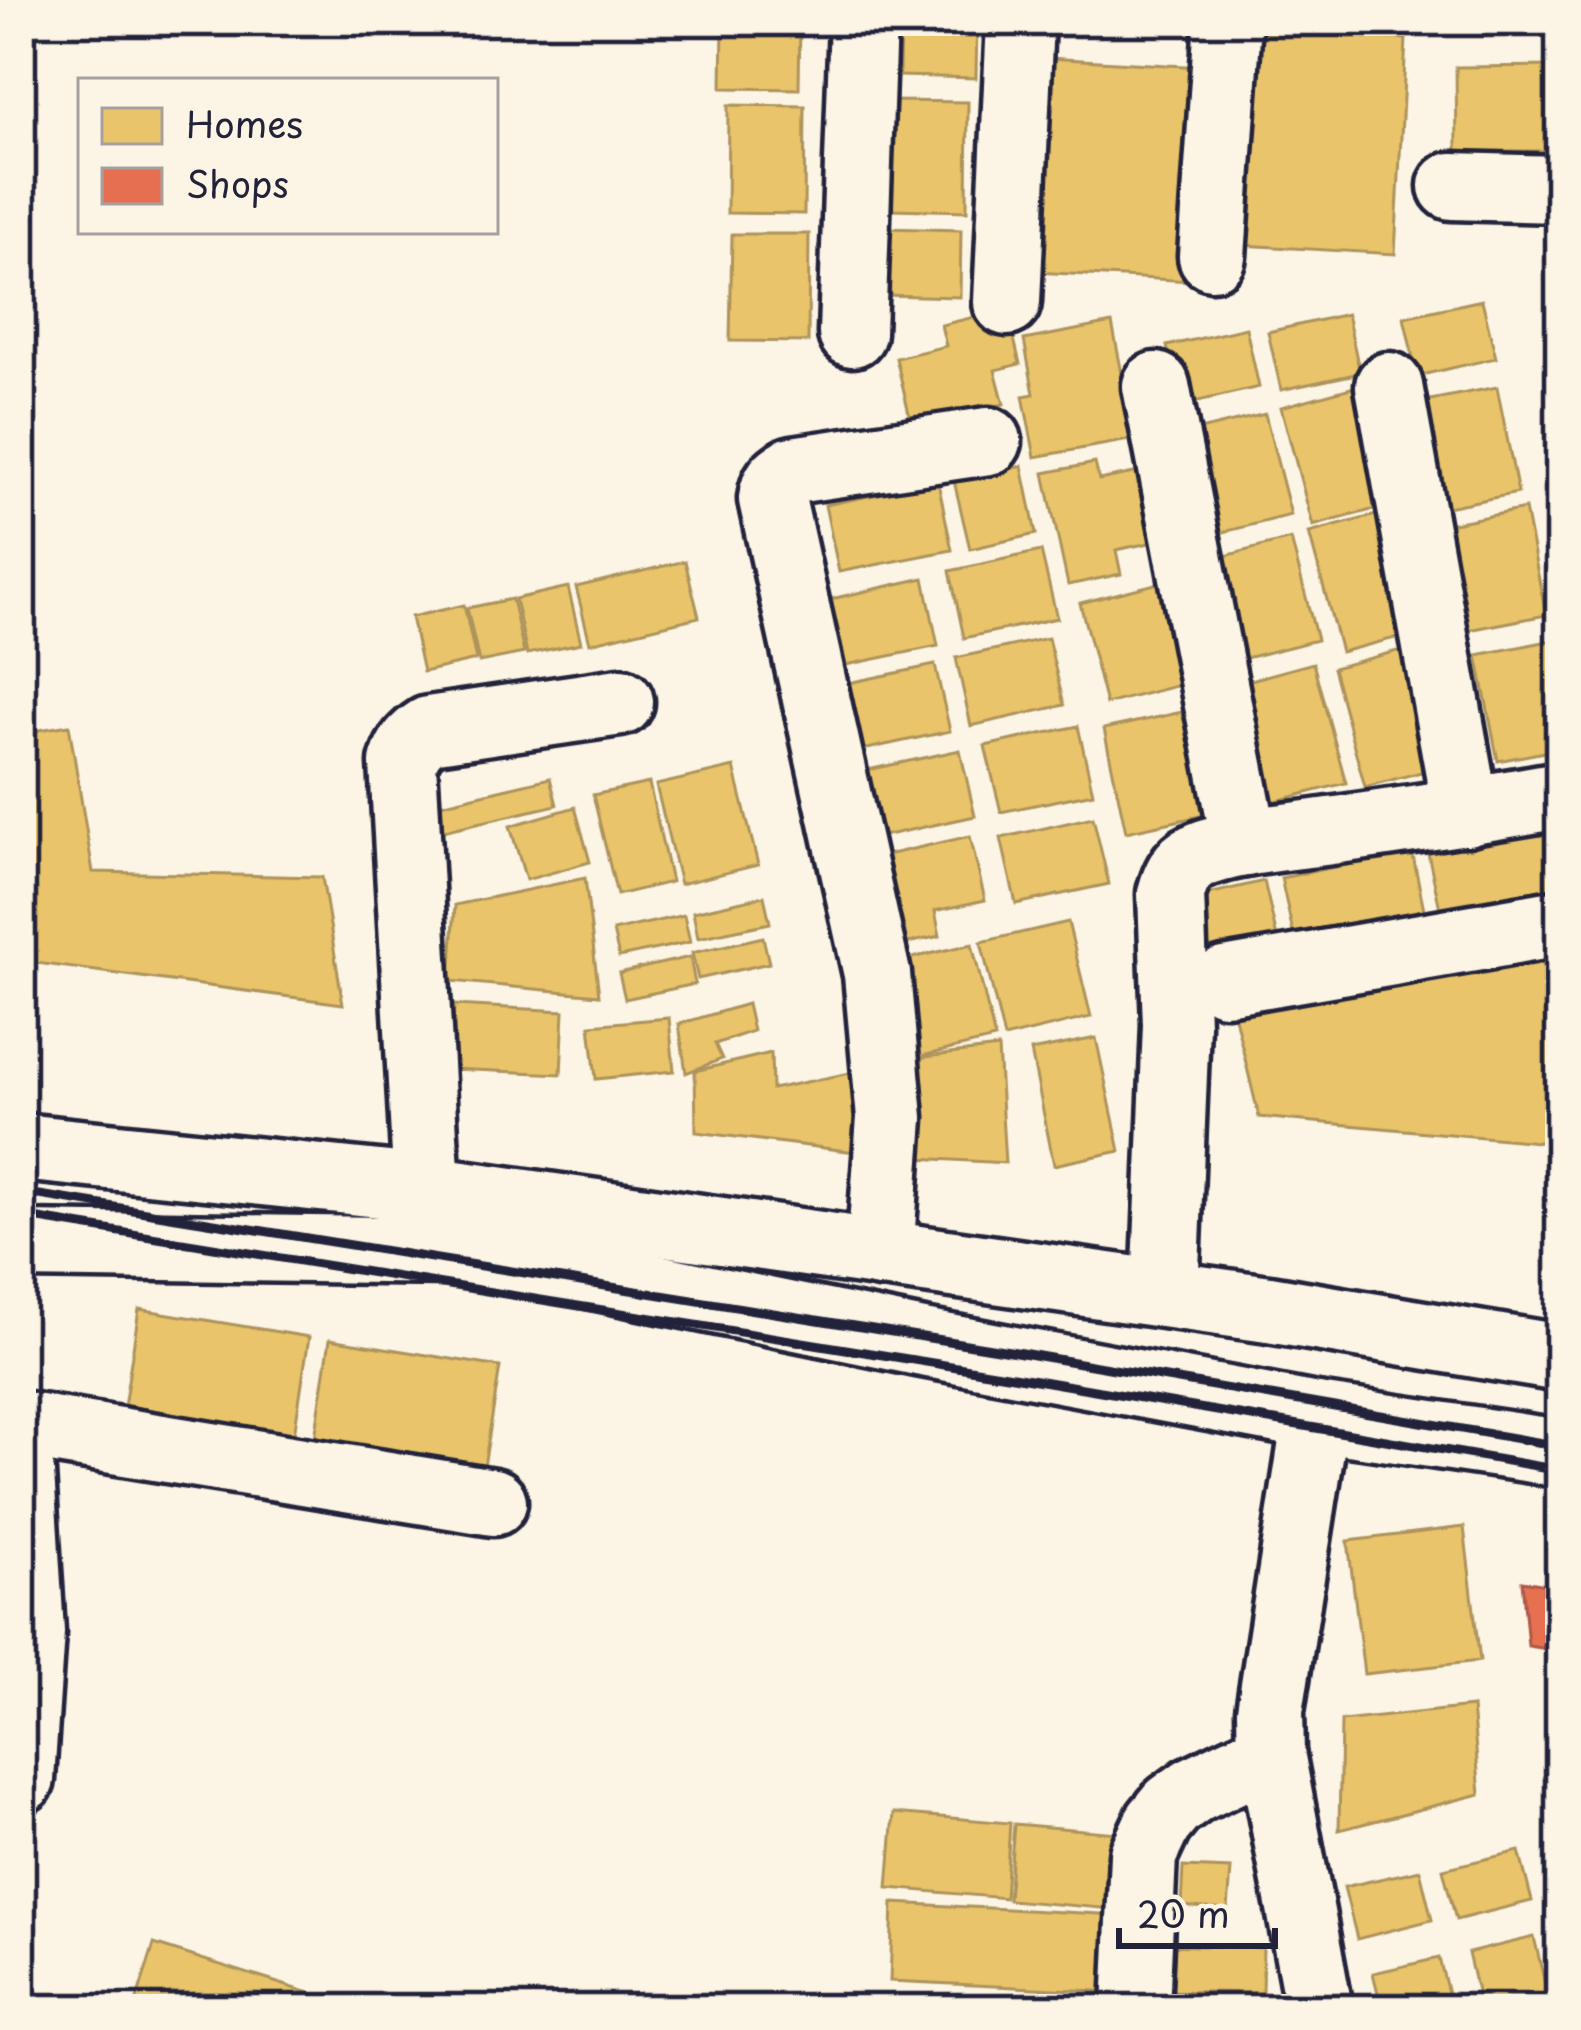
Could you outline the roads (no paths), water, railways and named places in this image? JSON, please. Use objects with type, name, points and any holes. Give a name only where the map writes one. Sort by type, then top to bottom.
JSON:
[{"type":"street","points":[[852,333],[862,21]]},
{"type":"street","points":[[1007,302],[1020,21]]},
{"type":"street","points":[[1213,256],[1228,21]]},
{"type":"street","points":[[1452,185],[1560,189]]},
{"type":"street","points":[[1156,386],[1245,843]]},
{"type":"street","points":[[1389,386],[1466,812]]},
{"type":"street","points":[[880,1254],[890,1118],[877,974],[773,489],[779,478],[793,470],[988,441]]},
{"type":"street","points":[[428,1189],[403,763],[407,750],[429,730],[620,702]]},
{"type":"street","points":[[1165,1294],[1176,1025],[1171,894],[1182,869],[1195,857],[1245,843],[1560,795]]},
{"type":"street","points":[[1225,981],[1560,923]]},
{"type":"street","points":[[21,1147],[428,1189],[1165,1294],[1560,1358]]},
{"type":"street","points":[[21,1245],[452,1251],[1316,1417],[1560,1454]]},
{"type":"street","points":[[1316,1417],[1270,1711],[1271,1753],[1318,2009]]},
{"type":"street","points":[[21,1425],[493,1502]]},
{"type":"street","points":[[21,1472],[26,1631],[21,1779]]},
{"type":"street","points":[[1136,2009],[1143,1855],[1159,1823],[1194,1790],[1271,1753]]},
{"type":"railway","points":[[21,1192],[1016,1352],[1560,1446]]},
{"type":"railway","points":[[21,1216],[1013,1376],[1560,1470]]}]
